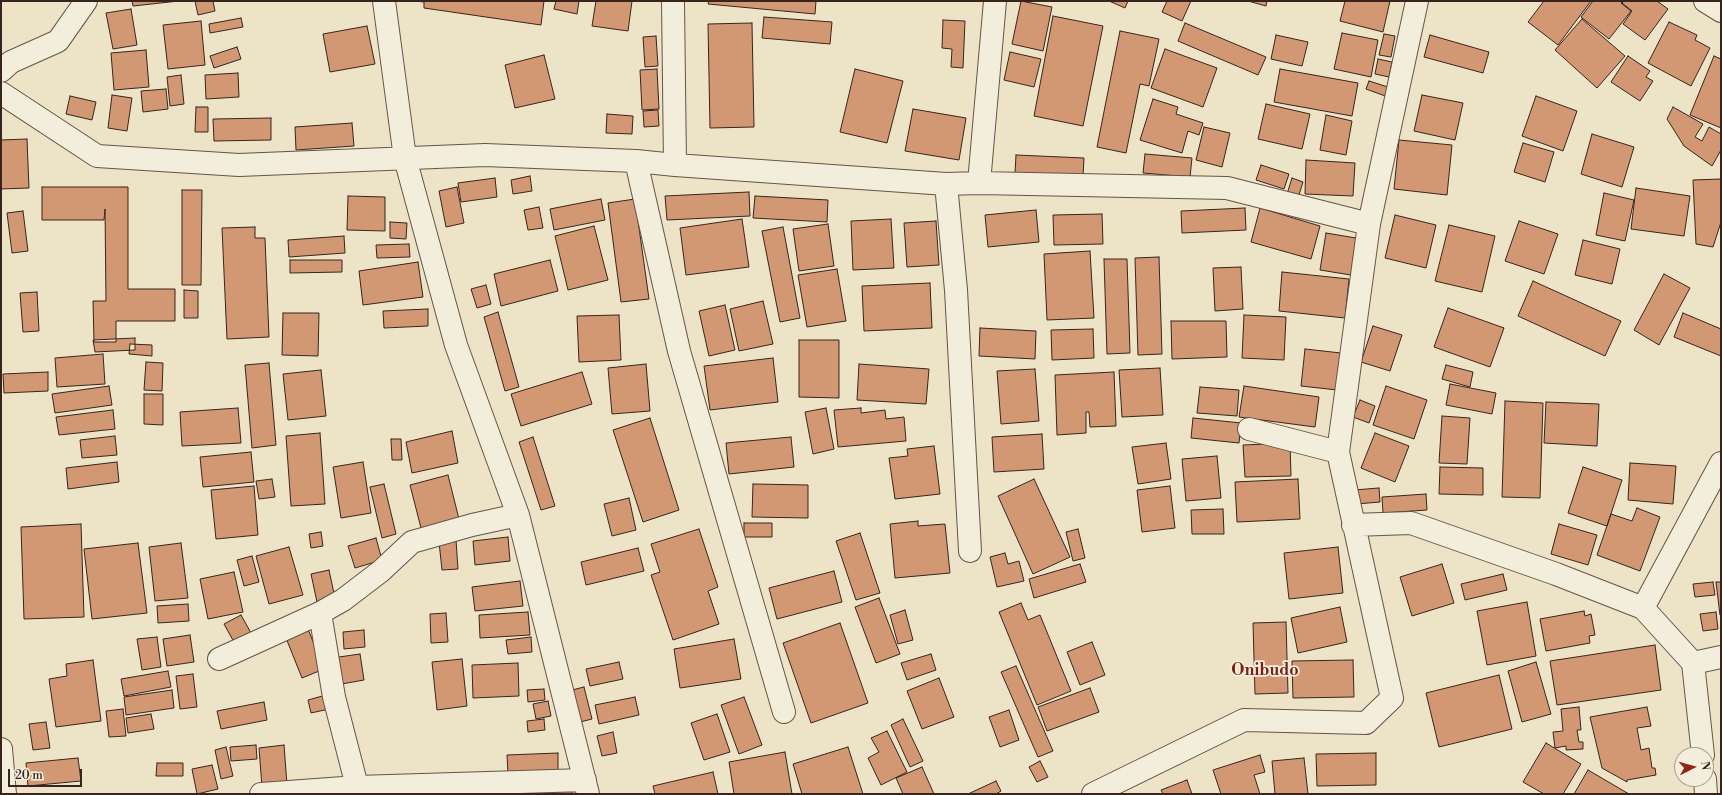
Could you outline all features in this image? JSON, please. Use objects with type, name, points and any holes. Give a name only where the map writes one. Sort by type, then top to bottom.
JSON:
[{"type":"street","points":[[1,71],[11,62],[58,41],[86,1]]},
{"type":"street","points":[[261,794],[587,787],[556,671],[518,515],[456,345],[405,158],[384,1]]},
{"type":"street","points":[[673,1],[675,165]]},
{"type":"street","points":[[979,183],[995,1]]},
{"type":"street","points":[[1093,794],[1244,720],[1366,723],[1392,698],[1338,452],[1369,224],[1417,1]]},
{"type":"street","points":[[1705,1],[1721,10]]},
{"type":"street","points":[[1,93],[96,156],[240,165],[485,155],[636,161],[946,184],[979,183],[1226,188],[1369,224]]},
{"type":"street","points":[[636,161],[679,351],[784,712]]},
{"type":"street","points":[[946,184],[956,290],[970,551]]},
{"type":"street","points":[[1249,429],[1338,452]]},
{"type":"street","points":[[1644,608],[1721,463]]},
{"type":"street","points":[[219,659],[320,613],[342,600],[381,571],[412,542],[472,525],[518,515]]},
{"type":"street","points":[[1353,525],[1411,523],[1556,574],[1644,608],[1694,663],[1701,747]]},
{"type":"street","points":[[320,613],[334,697],[358,791]]},
{"type":"street","points":[[1694,663],[1721,657]]},
{"type":"street","points":[[1,749],[5,794]]},
{"type":"building","points":[[132,1],[179,1],[133,6]]},
{"type":"building","points":[[195,1],[213,1],[215,11],[198,15]]},
{"type":"building","points":[[415,1],[544,1],[541,25],[424,8],[424,2]]},
{"type":"building","points":[[556,1],[579,1],[577,14],[554,9]]},
{"type":"building","points":[[596,1],[632,1],[628,31],[592,26]]},
{"type":"building","points":[[709,1],[816,1],[815,14],[708,4]]},
{"type":"building","points":[[1021,1],[1052,7],[1043,51],[1012,44]]},
{"type":"building","points":[[1109,1],[1128,1],[1125,8]]},
{"type":"building","points":[[1167,1],[1191,1],[1182,21],[1162,12]]},
{"type":"building","points":[[1248,1],[1267,1],[1266,6]]},
{"type":"building","points":[[1345,1],[1390,1],[1383,32],[1340,21]]},
{"type":"building","points":[[1544,1],[1591,1],[1558,45],[1528,22]]},
{"type":"building","points":[[1593,1],[1623,1],[1621,3],[1631,11],[1609,39],[1581,17]]},
{"type":"building","points":[[1624,1],[1657,1],[1668,9],[1645,40],[1623,24],[1632,11],[1622,3]]},
{"type":"building","points":[[131,9],[137,45],[113,49],[106,13]]},
{"type":"building","points":[[1053,16],[1103,26],[1083,126],[1034,116]]},
{"type":"building","points":[[764,17],[832,22],[830,44],[762,38]]},
{"type":"building","points":[[241,18],[243,27],[210,33],[209,24]]},
{"type":"building","points":[[1582,19],[1625,56],[1597,88],[1555,50]]},
{"type":"building","points":[[943,20],[965,21],[963,68],[951,67],[952,49],[942,48]]},
{"type":"building","points":[[201,21],[205,65],[168,69],[163,25]]},
{"type":"building","points":[[1669,22],[1697,35],[1695,40],[1710,48],[1691,86],[1648,63]]},
{"type":"building","points":[[752,23],[754,127],[710,128],[708,24]]},
{"type":"building","points":[[1185,23],[1266,57],[1258,75],[1178,41]]},
{"type":"building","points":[[367,26],[375,64],[330,72],[323,34]]},
{"type":"building","points":[[1120,31],[1159,39],[1149,86],[1140,84],[1126,153],[1097,147]]},
{"type":"building","points":[[1342,33],[1378,40],[1371,77],[1334,69]]},
{"type":"building","points":[[1384,34],[1395,36],[1391,57],[1379,55]]},
{"type":"building","points":[[1276,35],[1308,42],[1302,66],[1271,59]]},
{"type":"building","points":[[1430,35],[1489,52],[1483,73],[1424,57]]},
{"type":"building","points":[[656,36],[658,66],[645,67],[643,37]]},
{"type":"building","points":[[237,47],[241,59],[214,68],[210,56]]},
{"type":"building","points":[[1165,49],[1217,68],[1203,107],[1151,88]]},
{"type":"building","points":[[146,50],[149,87],[114,90],[111,53]]},
{"type":"building","points":[[1010,52],[1041,59],[1034,87],[1004,80]]},
{"type":"building","points":[[544,55],[555,99],[515,108],[505,65]]},
{"type":"building","points":[[1628,56],[1650,71],[1646,77],[1653,81],[1640,101],[1611,82]]},
{"type":"building","points":[[1714,56],[1721,59],[1721,128],[1690,115]]},
{"type":"building","points":[[1378,59],[1392,62],[1389,77],[1375,74]]},
{"type":"building","points":[[657,69],[659,109],[642,110],[640,70]]},
{"type":"building","points":[[855,69],[903,81],[887,143],[840,132]]},
{"type":"building","points":[[1280,69],[1358,83],[1352,116],[1274,102]]},
{"type":"building","points":[[238,73],[239,97],[206,99],[205,75]]},
{"type":"building","points":[[181,75],[184,104],[170,106],[167,77]]},
{"type":"building","points":[[1369,81],[1391,88],[1388,97],[1366,89]]},
{"type":"building","points":[[166,89],[168,109],[143,112],[141,91]]},
{"type":"building","points":[[112,95],[132,98],[127,131],[108,128]]},
{"type":"building","points":[[1422,95],[1463,103],[1455,140],[1414,131]]},
{"type":"building","points":[[70,96],[96,102],[92,120],[66,114]]},
{"type":"building","points":[[1536,96],[1577,111],[1563,151],[1522,136]]},
{"type":"building","points":[[1153,99],[1178,107],[1176,114],[1203,123],[1199,135],[1188,131],[1182,153],[1140,140]]},
{"type":"building","points":[[1266,104],[1310,114],[1302,149],[1258,139]]},
{"type":"building","points":[[196,107],[208,107],[208,132],[195,132]]},
{"type":"building","points":[[1673,107],[1703,124],[1695,137],[1702,141],[1709,127],[1721,134],[1721,150],[1712,166],[1684,146],[1667,119]]},
{"type":"building","points":[[913,109],[966,118],[959,160],[905,151]]},
{"type":"building","points":[[658,110],[659,126],[644,127],[643,111]]},
{"type":"building","points":[[607,114],[633,116],[632,134],[606,133]]},
{"type":"building","points":[[1326,115],[1352,121],[1346,155],[1320,150]]},
{"type":"building","points":[[271,118],[271,140],[214,141],[213,119]]},
{"type":"building","points":[[352,123],[354,146],[296,150],[295,127]]},
{"type":"building","points":[[1204,127],[1230,133],[1222,167],[1196,160]]},
{"type":"building","points":[[1592,134],[1634,147],[1622,187],[1581,174]]},
{"type":"building","points":[[27,139],[29,188],[1,189],[1,140]]},
{"type":"building","points":[[1399,140],[1452,145],[1447,195],[1394,189]]},
{"type":"building","points":[[1523,143],[1554,152],[1545,182],[1514,172]]},
{"type":"building","points":[[1145,154],[1192,158],[1190,177],[1143,173]]},
{"type":"building","points":[[1016,155],[1084,158],[1083,176],[1015,173]]},
{"type":"building","points":[[1306,160],[1355,163],[1353,196],[1305,194]]},
{"type":"building","points":[[1261,165],[1289,174],[1284,189],[1256,180]]},
{"type":"building","points":[[530,176],[532,191],[513,194],[511,180]]},
{"type":"building","points":[[495,178],[497,197],[461,202],[458,183]]},
{"type":"building","points":[[1292,178],[1303,182],[1298,198],[1287,194]]},
{"type":"building","points":[[1721,179],[1721,222],[1713,247],[1696,244],[1693,180]]},
{"type":"building","points":[[42,187],[128,187],[128,289],[175,289],[175,321],[116,321],[116,342],[94,342],[93,301],[106,301],[105,209],[104,220],[42,220]]},
{"type":"building","points":[[457,187],[464,223],[446,227],[439,191]]},
{"type":"building","points":[[1636,188],[1690,196],[1684,236],[1631,229]]},
{"type":"building","points":[[182,190],[202,190],[201,285],[182,285]]},
{"type":"building","points":[[749,192],[750,216],[667,220],[665,196]]},
{"type":"building","points":[[1604,193],[1634,200],[1625,241],[1596,235]]},
{"type":"building","points":[[348,196],[385,197],[385,231],[347,230]]},
{"type":"building","points":[[755,196],[828,200],[827,222],[753,218]]},
{"type":"building","points":[[601,199],[605,220],[554,230],[550,209]]},
{"type":"building","points":[[635,199],[649,299],[621,302],[608,203]]},
{"type":"building","points":[[539,207],[543,228],[528,230],[524,210]]},
{"type":"building","points":[[1245,208],[1246,230],[1182,233],[1181,211]]},
{"type":"building","points":[[1260,208],[1320,226],[1311,259],[1251,242]]},
{"type":"building","points":[[1036,210],[1039,242],[988,247],[985,215]]},
{"type":"building","points":[[23,211],[28,251],[12,253],[7,213]]},
{"type":"building","points":[[1102,214],[1103,244],[1054,245],[1053,215]]},
{"type":"building","points":[[1395,215],[1436,225],[1426,268],[1385,258]]},
{"type":"building","points":[[742,219],[749,267],[686,275],[680,228]]},
{"type":"building","points":[[891,219],[894,268],[853,270],[851,221]]},
{"type":"building","points":[[936,221],[939,265],[907,267],[904,223]]},
{"type":"building","points":[[1519,221],[1558,234],[1544,274],[1505,261]]},
{"type":"building","points":[[390,222],[407,223],[406,239],[390,238]]},
{"type":"building","points":[[828,224],[834,266],[799,271],[793,229]]},
{"type":"building","points":[[1449,225],[1495,236],[1482,292],[1435,281]]},
{"type":"building","points":[[594,226],[608,280],[568,290],[555,236]]},
{"type":"building","points":[[255,227],[255,238],[265,238],[269,337],[227,339],[222,228]]},
{"type":"building","points":[[783,227],[800,318],[780,322],[762,231]]},
{"type":"building","points":[[1326,233],[1356,238],[1351,275],[1320,270]]},
{"type":"building","points":[[344,236],[345,253],[289,257],[288,240]]},
{"type":"building","points":[[1583,240],[1620,249],[1612,284],[1575,275]]},
{"type":"building","points":[[409,244],[410,257],[377,258],[376,245]]},
{"type":"building","points":[[1090,251],[1094,318],[1047,320],[1044,254]]},
{"type":"building","points":[[1159,257],[1162,354],[1138,355],[1135,258]]},
{"type":"building","points":[[1104,259],[1127,259],[1130,353],[1107,354]]},
{"type":"building","points":[[290,260],[342,260],[342,272],[290,273]]},
{"type":"building","points":[[550,260],[558,291],[501,306],[494,274]]},
{"type":"building","points":[[418,262],[423,297],[363,305],[359,271]]},
{"type":"building","points":[[1241,267],[1243,309],[1215,311],[1213,268]]},
{"type":"building","points":[[837,269],[846,321],[807,327],[798,275]]},
{"type":"building","points":[[1282,272],[1349,279],[1345,318],[1279,311]]},
{"type":"building","points":[[1664,274],[1690,288],[1659,345],[1634,330]]},
{"type":"building","points":[[1533,281],[1621,321],[1605,356],[1518,316]]},
{"type":"building","points":[[930,283],[932,328],[864,331],[862,286]]},
{"type":"building","points":[[486,285],[491,304],[477,308],[471,289]]},
{"type":"building","points":[[184,290],[198,291],[198,318],[184,318]]},
{"type":"building","points":[[37,292],[39,331],[23,332],[20,293]]},
{"type":"building","points":[[763,301],[773,344],[739,351],[730,309]]},
{"type":"building","points":[[725,305],[735,350],[709,356],[699,311]]},
{"type":"building","points":[[1448,308],[1504,328],[1490,367],[1434,347]]},
{"type":"building","points":[[428,309],[428,326],[384,328],[383,311]]},
{"type":"building","points":[[498,312],[519,387],[505,391],[484,317]]},
{"type":"building","points":[[283,313],[319,313],[318,356],[282,355]]},
{"type":"building","points":[[1683,313],[1721,329],[1721,356],[1674,337]]},
{"type":"building","points":[[619,315],[621,360],[579,362],[577,316]]},
{"type":"building","points":[[1244,315],[1286,317],[1284,360],[1242,358]]},
{"type":"building","points":[[1171,321],[1226,321],[1227,357],[1172,359]]},
{"type":"building","points":[[1373,326],[1402,335],[1390,371],[1361,362]]},
{"type":"building","points":[[980,328],[1036,331],[1035,359],[979,356]]},
{"type":"building","points":[[1093,329],[1094,358],[1052,360],[1051,330]]},
{"type":"building","points":[[135,338],[135,350],[95,352],[93,340]]},
{"type":"building","points":[[799,340],[839,340],[839,398],[799,397]]},
{"type":"building","points":[[130,344],[152,345],[152,356],[129,354]]},
{"type":"building","points":[[1305,349],[1341,353],[1337,390],[1301,386]]},
{"type":"building","points":[[103,354],[105,384],[57,387],[55,358]]},
{"type":"building","points":[[773,358],[778,402],[710,410],[704,366]]},
{"type":"building","points":[[146,362],[163,363],[162,391],[144,390]]},
{"type":"building","points":[[269,363],[276,445],[252,448],[245,365]]},
{"type":"building","points":[[646,364],[650,411],[612,414],[608,368]]},
{"type":"building","points":[[859,364],[929,369],[926,404],[857,400]]},
{"type":"building","points":[[1446,365],[1473,372],[1470,387],[1442,379]]},
{"type":"building","points":[[1160,368],[1163,415],[1122,417],[1119,370]]},
{"type":"building","points":[[1035,369],[1039,421],[1001,424],[997,371]]},
{"type":"building","points":[[321,370],[326,416],[288,420],[283,374]]},
{"type":"building","points":[[48,372],[48,391],[4,393],[3,374]]},
{"type":"building","points":[[582,372],[592,404],[521,426],[511,394]]},
{"type":"building","points":[[1114,372],[1116,426],[1090,427],[1089,412],[1086,412],[1086,433],[1057,435],[1055,375]]},
{"type":"building","points":[[1450,384],[1496,393],[1492,414],[1446,405]]},
{"type":"building","points":[[109,386],[112,405],[55,413],[52,394]]},
{"type":"building","points":[[1244,386],[1319,397],[1315,427],[1239,417]]},
{"type":"building","points":[[1386,386],[1427,400],[1414,439],[1373,425]]},
{"type":"building","points":[[1200,387],[1239,390],[1237,416],[1197,413]]},
{"type":"building","points":[[144,394],[163,394],[163,425],[144,424]]},
{"type":"building","points":[[1360,400],[1375,406],[1369,423],[1353,417]]},
{"type":"building","points":[[1505,401],[1543,403],[1540,498],[1502,497]]},
{"type":"building","points":[[1546,402],[1599,404],[1597,446],[1544,443]]},
{"type":"building","points":[[238,408],[241,443],[182,446],[180,412]]},
{"type":"building","points":[[826,408],[834,449],[813,454],[805,412]]},
{"type":"building","points":[[861,408],[861,413],[885,410],[886,419],[904,417],[906,441],[838,447],[834,410]]},
{"type":"building","points":[[113,410],[115,429],[59,435],[56,417]]},
{"type":"building","points":[[1442,416],[1470,418],[1467,464],[1439,463]]},
{"type":"building","points":[[650,418],[679,510],[643,522],[613,430]]},
{"type":"building","points":[[1193,418],[1241,423],[1239,443],[1191,438]]},
{"type":"building","points":[[452,431],[458,463],[412,473],[406,442]]},
{"type":"building","points":[[320,433],[325,504],[291,506],[286,436]]},
{"type":"building","points":[[1375,433],[1409,446],[1395,482],[1361,468]]},
{"type":"building","points":[[1042,434],[1044,469],[994,472],[992,437]]},
{"type":"building","points":[[115,436],[117,455],[82,458],[80,440]]},
{"type":"building","points":[[533,437],[555,506],[541,510],[519,442]]},
{"type":"building","points":[[791,437],[794,467],[729,474],[726,443]]},
{"type":"building","points":[[391,439],[401,439],[402,460],[392,460]]},
{"type":"building","points":[[1166,443],[1171,479],[1138,484],[1132,447]]},
{"type":"building","points":[[1290,443],[1291,476],[1245,477],[1243,445]]},
{"type":"building","points":[[934,446],[940,494],[895,499],[889,458],[908,456],[907,449]]},
{"type":"building","points":[[251,452],[254,482],[203,487],[200,457]]},
{"type":"building","points":[[1217,456],[1221,498],[1186,501],[1182,459]]},
{"type":"building","points":[[117,462],[119,482],[68,489],[66,468]]},
{"type":"building","points":[[363,462],[371,513],[341,518],[333,467]]},
{"type":"building","points":[[1630,463],[1676,466],[1673,504],[1628,500]]},
{"type":"building","points":[[1440,467],[1483,468],[1483,495],[1439,494]]},
{"type":"building","points":[[1583,467],[1622,480],[1607,526],[1568,513]]},
{"type":"building","points":[[448,475],[459,519],[421,528],[410,485]]},
{"type":"building","points":[[272,479],[275,497],[259,499],[256,481]]},
{"type":"building","points":[[1034,479],[1070,557],[1033,574],[998,496]]},
{"type":"building","points":[[1298,479],[1300,519],[1237,522],[1235,482]]},
{"type":"building","points":[[384,484],[396,534],[382,538],[370,487]]},
{"type":"building","points":[[753,484],[808,485],[808,518],[752,517]]},
{"type":"building","points":[[254,486],[258,535],[216,539],[211,490]]},
{"type":"building","points":[[1170,486],[1175,528],[1142,532],[1137,490]]},
{"type":"building","points":[[1379,488],[1380,502],[1356,504],[1354,490]]},
{"type":"building","points":[[1426,494],[1427,510],[1383,513],[1382,497]]},
{"type":"building","points":[[629,498],[636,530],[612,536],[604,504]]},
{"type":"building","points":[[1637,508],[1660,517],[1640,571],[1597,555],[1611,514],[1632,521]]},
{"type":"building","points":[[1223,509],[1224,534],[1192,534],[1191,510]]},
{"type":"building","points":[[918,521],[918,526],[945,524],[950,573],[895,578],[890,524]]},
{"type":"building","points":[[744,523],[772,523],[772,537],[744,537]]},
{"type":"building","points":[[81,524],[84,617],[24,619],[21,527]]},
{"type":"building","points":[[1559,524],[1597,535],[1588,565],[1551,554]]},
{"type":"building","points":[[699,529],[718,587],[708,591],[719,624],[673,640],[651,575],[660,572],[651,544]]},
{"type":"building","points":[[1078,529],[1085,558],[1073,561],[1066,532]]},
{"type":"building","points":[[321,532],[323,546],[311,548],[309,534]]},
{"type":"building","points":[[860,533],[880,593],[856,600],[836,541]]},
{"type":"building","points":[[508,537],[510,561],[475,565],[473,541]]},
{"type":"building","points":[[376,538],[382,560],[355,568],[348,546]]},
{"type":"building","points":[[456,540],[458,569],[442,570],[439,542]]},
{"type":"building","points":[[138,543],[147,613],[92,619],[84,549]]},
{"type":"building","points":[[181,543],[188,598],[155,601],[149,547]]},
{"type":"building","points":[[289,547],[303,595],[269,604],[256,556]]},
{"type":"building","points":[[1338,547],[1343,593],[1289,599],[1284,553]]},
{"type":"building","points":[[638,548],[644,571],[586,585],[581,562]]},
{"type":"building","points":[[1005,553],[1008,564],[1019,561],[1024,581],[997,587],[990,557]]},
{"type":"building","points":[[252,556],[259,582],[244,586],[237,560]]},
{"type":"building","points":[[1080,564],[1086,582],[1034,598],[1029,579]]},
{"type":"building","points":[[1442,564],[1454,603],[1412,616],[1400,577]]},
{"type":"building","points":[[329,570],[335,598],[317,602],[311,574]]},
{"type":"building","points":[[834,571],[842,602],[777,619],[769,588]]},
{"type":"building","points":[[234,572],[243,612],[208,619],[200,579]]},
{"type":"building","points":[[1503,574],[1507,590],[1465,600],[1461,584]]},
{"type":"building","points":[[520,581],[523,606],[475,611],[472,587]]},
{"type":"building","points":[[1713,582],[1715,595],[1695,597],[1693,584]]},
{"type":"building","points":[[1716,582],[1721,582],[1721,615],[1720,615]]},
{"type":"building","points":[[879,598],[900,654],[876,663],[855,607]]},
{"type":"building","points":[[1527,602],[1536,656],[1487,665],[1477,611]]},
{"type":"building","points":[[1021,603],[1028,620],[1040,615],[1071,691],[1037,705],[999,612]]},
{"type":"building","points":[[188,604],[189,621],[158,623],[157,606]]},
{"type":"building","points":[[1340,607],[1347,642],[1298,653],[1291,618]]},
{"type":"building","points":[[905,610],[913,640],[898,644],[890,615]]},
{"type":"building","points":[[1584,611],[1585,616],[1591,614],[1595,635],[1589,636],[1590,643],[1546,651],[1540,619]]},
{"type":"building","points":[[528,612],[530,635],[480,638],[479,615]]},
{"type":"building","points":[[1716,612],[1718,629],[1703,631],[1700,614]]},
{"type":"building","points":[[446,613],[448,642],[431,643],[430,614]]},
{"type":"building","points":[[241,615],[251,633],[234,642],[224,624]]},
{"type":"building","points":[[1286,622],[1288,693],[1255,694],[1253,623]]},
{"type":"building","points":[[840,623],[868,703],[811,723],[783,643]]},
{"type":"building","points":[[308,629],[324,669],[302,678],[286,638]]},
{"type":"building","points":[[364,630],[365,647],[344,649],[343,632]]},
{"type":"building","points":[[190,635],[194,662],[167,666],[163,639]]},
{"type":"building","points":[[157,637],[161,667],[142,670],[137,639]]},
{"type":"building","points":[[531,637],[532,652],[508,654],[506,640]]},
{"type":"building","points":[[734,639],[741,679],[680,688],[674,649]]},
{"type":"building","points":[[1092,642],[1105,675],[1080,685],[1067,652]]},
{"type":"building","points":[[1655,645],[1661,690],[1557,705],[1550,661]]},
{"type":"building","points":[[360,654],[364,680],[336,685],[332,658]]},
{"type":"building","points":[[931,654],[936,670],[907,680],[901,663]]},
{"type":"building","points":[[462,659],[467,706],[437,710],[432,662]]},
{"type":"building","points":[[93,660],[101,721],[56,727],[49,679],[67,676],[66,664]]},
{"type":"building","points":[[1353,660],[1354,697],[1293,698],[1292,661]]},
{"type":"building","points":[[619,662],[623,679],[590,686],[586,669]]},
{"type":"building","points":[[1536,662],[1551,714],[1522,722],[1508,671]]},
{"type":"building","points":[[518,663],[519,696],[473,698],[472,665]]},
{"type":"building","points":[[1016,666],[1053,751],[1038,757],[1001,672]]},
{"type":"building","points":[[168,671],[171,687],[124,696],[121,679]]},
{"type":"building","points":[[193,674],[197,707],[180,709],[176,676]]},
{"type":"building","points":[[1499,675],[1512,729],[1439,747],[1426,693]]},
{"type":"building","points":[[939,678],[954,717],[922,729],[907,691]]},
{"type":"building","points":[[584,687],[592,719],[580,722],[572,690]]},
{"type":"building","points":[[1090,688],[1099,712],[1047,731],[1038,707]]},
{"type":"building","points":[[544,689],[545,700],[528,702],[527,690]]},
{"type":"building","points":[[172,690],[174,708],[126,715],[124,697]]},
{"type":"building","points":[[326,695],[329,709],[311,713],[308,700]]},
{"type":"building","points":[[635,697],[639,715],[599,724],[595,705]]},
{"type":"building","points":[[744,697],[762,745],[739,754],[721,705]]},
{"type":"building","points":[[548,701],[551,716],[536,719],[533,704]]},
{"type":"building","points":[[264,702],[267,720],[221,729],[217,711]]},
{"type":"building","points":[[1579,707],[1581,730],[1577,730],[1579,742],[1583,742],[1583,749],[1566,750],[1566,746],[1555,748],[1553,732],[1563,731],[1561,709]]},
{"type":"building","points":[[1647,707],[1651,726],[1637,728],[1641,750],[1649,748],[1652,768],[1655,768],[1656,775],[1627,780],[1627,782],[1602,768],[1590,717]]},
{"type":"building","points":[[123,709],[126,736],[109,737],[106,711]]},
{"type":"building","points":[[1009,710],[1019,740],[1000,747],[989,717]]},
{"type":"building","points":[[151,714],[154,729],[128,733],[126,718]]},
{"type":"building","points":[[717,714],[730,752],[704,760],[691,723]]},
{"type":"building","points":[[544,719],[545,730],[528,732],[527,721]]},
{"type":"building","points":[[903,719],[923,761],[910,767],[891,725]]},
{"type":"building","points":[[46,722],[50,748],[33,750],[29,724]]},
{"type":"building","points":[[887,731],[907,772],[881,785],[868,758],[879,752],[871,738]]},
{"type":"building","points":[[613,732],[617,753],[602,756],[597,736]]},
{"type":"building","points":[[1546,743],[1581,764],[1563,794],[1544,794],[1523,782]]},
{"type":"building","points":[[256,745],[257,759],[231,761],[230,747]]},
{"type":"building","points":[[284,745],[287,785],[262,787],[259,748]]},
{"type":"building","points":[[226,747],[233,776],[221,779],[215,750]]},
{"type":"building","points":[[848,747],[863,794],[802,794],[793,764]]},
{"type":"building","points":[[785,752],[792,794],[734,794],[729,762]]},
{"type":"building","points":[[558,753],[558,773],[508,774],[507,755]]},
{"type":"building","points":[[1376,753],[1376,785],[1317,786],[1316,754]]},
{"type":"building","points":[[1260,755],[1265,772],[1254,775],[1260,794],[1221,794],[1213,770]]},
{"type":"building","points":[[78,758],[81,781],[28,786],[26,763]]},
{"type":"building","points":[[1304,758],[1308,794],[1275,794],[1272,761]]},
{"type":"building","points":[[1040,761],[1048,777],[1037,782],[1029,767]]},
{"type":"building","points":[[157,763],[183,763],[183,776],[156,776]]},
{"type":"building","points":[[212,765],[218,789],[197,794],[192,769]]},
{"type":"building","points":[[922,767],[934,794],[903,794],[896,778]]},
{"type":"building","points":[[1588,770],[1629,794],[1574,794]]},
{"type":"building","points":[[713,772],[718,794],[655,794],[653,786]]},
{"type":"building","points":[[1187,780],[1192,794],[1163,794],[1161,790]]},
{"type":"building","points":[[996,781],[1001,791],[996,794],[968,794]]},
{"type":"building","points":[[572,790],[572,794],[522,794]]},
{"type":"district","name":"Onibudo","points":[[1265,671]]}]
